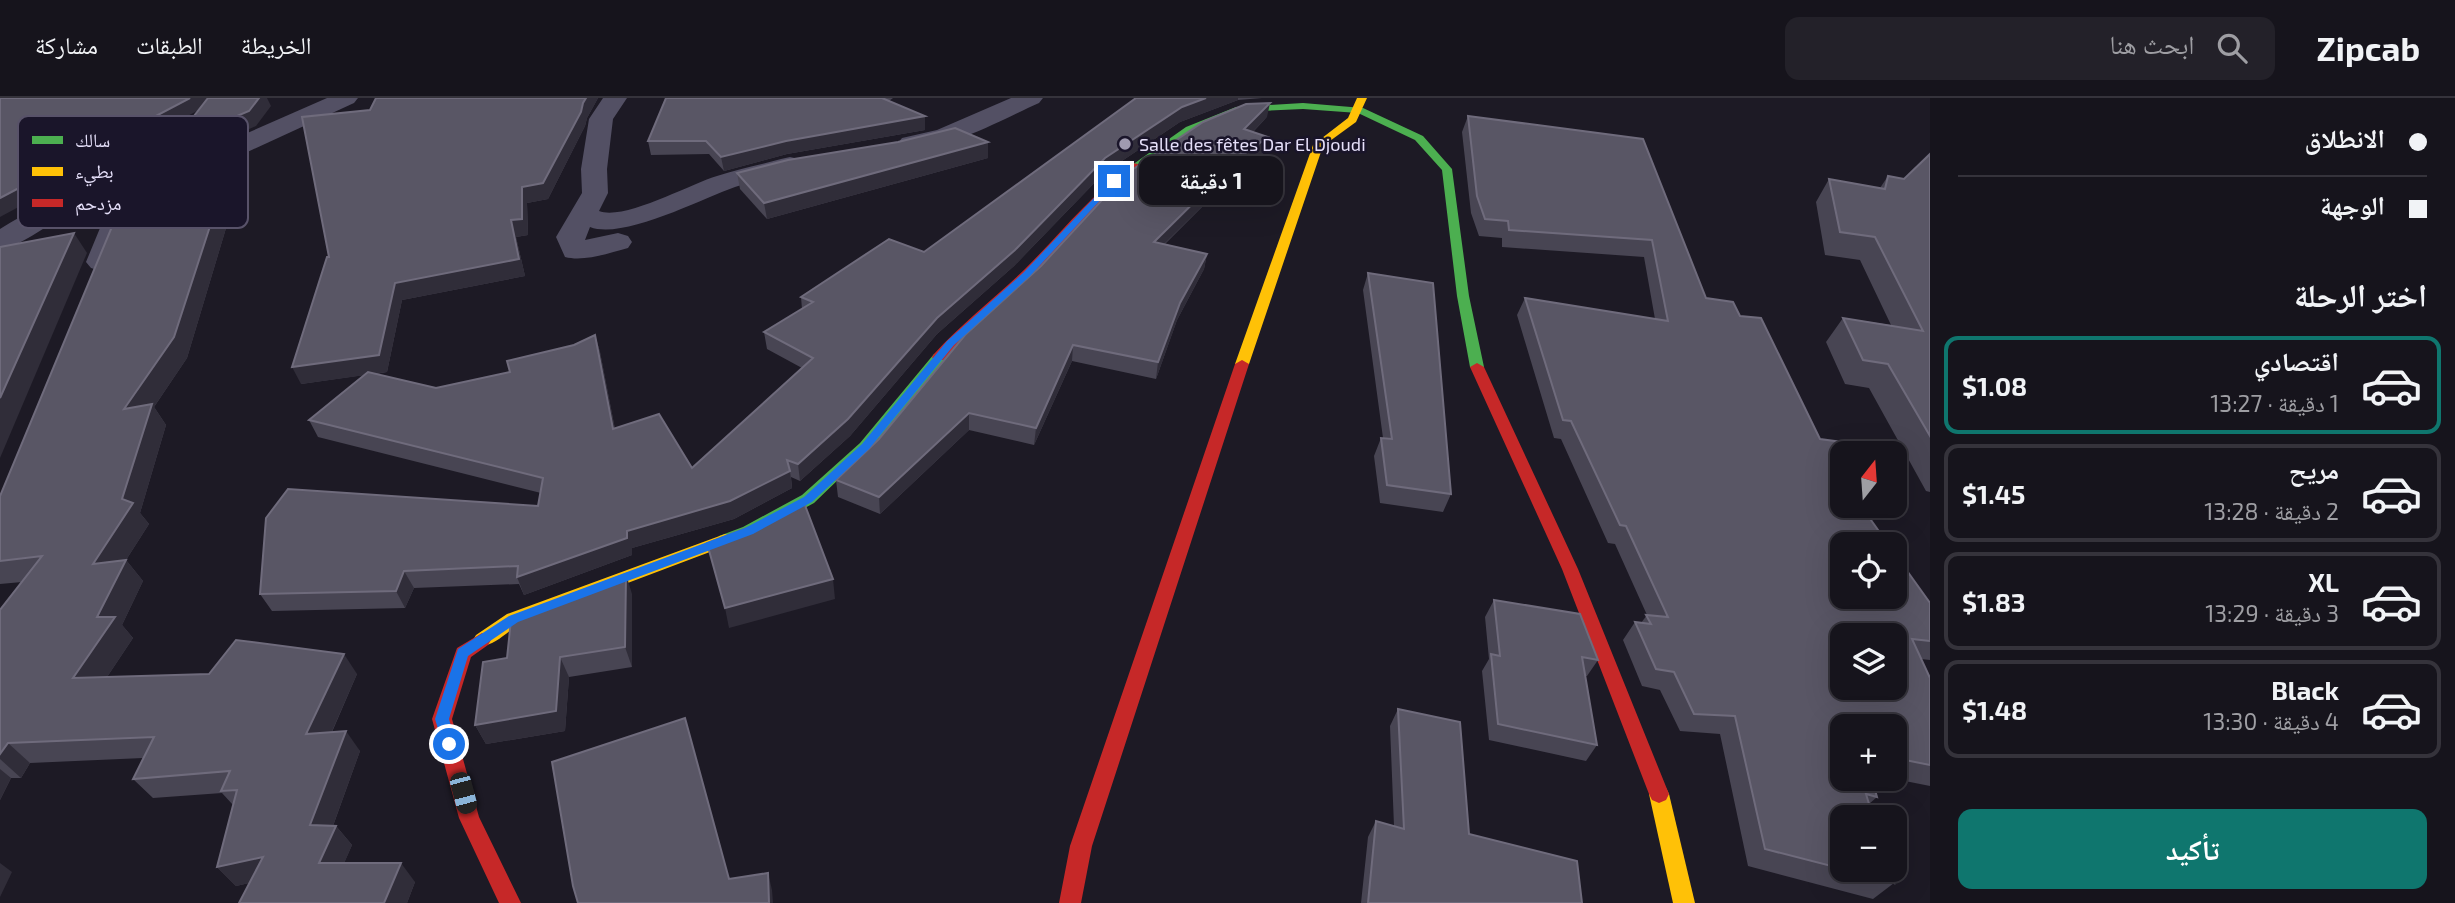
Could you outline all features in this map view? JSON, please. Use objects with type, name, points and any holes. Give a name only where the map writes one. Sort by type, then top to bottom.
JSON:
[{"type":"street","points":[[248,142],[346,98]]},
{"type":"street","points":[[615,98],[601,119],[594,169],[595,193],[570,237],[575,251],[618,242]]},
{"type":"street","points":[[891,147],[944,136],[1031,98]]},
{"type":"street","points":[[510,903],[469,818],[442,719],[463,653],[513,619],[749,531],[808,499],[865,446],[951,343],[1027,274],[1114,181],[1190,129],[1239,109],[1361,104],[1419,138],[1447,169],[1463,296],[1477,370],[1570,569],[1662,800],[1684,903]]},
{"type":"street","points":[[1070,903],[1081,846],[1219,429],[1318,145],[1345,126],[1361,104]]},
{"type":"street","points":[[583,214],[605,223],[638,215],[727,181],[813,161]]},
{"type":"street","points":[[0,241],[21,228]]},
{"type":"street","points":[[89,292],[114,228]]},
{"type":"building","points":[[0,98],[190,98],[156,116],[18,116],[18,189],[0,198]]},
{"type":"building","points":[[208,98],[259,98],[249,111],[237,116],[194,116]]},
{"type":"building","points":[[376,98],[586,98],[543,183],[522,187],[522,219],[511,220],[519,259],[395,283],[379,355],[292,367],[329,257],[302,117],[370,110]]},
{"type":"building","points":[[666,98],[882,98],[925,116],[786,141],[721,157],[706,141],[648,141]]},
{"type":"building","points":[[1136,98],[1206,98],[1182,107],[1105,158],[1015,250],[937,318],[848,419],[798,464],[787,460],[790,471],[730,501],[627,531],[627,538],[517,577],[518,566],[404,571],[396,591],[260,594],[266,518],[288,489],[538,506],[543,478],[309,420],[368,372],[436,388],[510,372],[507,361],[574,345],[595,335],[613,429],[659,414],[692,468],[813,358],[764,332],[813,302],[801,297],[889,239],[924,252]]},
{"type":"building","points":[[1270,103],[1244,129],[1268,137],[1240,157],[1154,242],[1207,254],[1180,303],[1158,362],[1073,345],[1036,428],[969,413],[879,497],[836,480],[879,439],[965,335],[1041,266],[1126,174],[1203,122],[1246,104]]},
{"type":"building","points":[[1468,116],[1643,139],[1706,298],[1733,302],[1740,316],[1761,318],[1820,439],[1835,441],[1830,441],[1830,518],[1870,518],[1879,532],[1830,532],[1830,609],[1907,609],[1907,571],[1930,603],[1930,641],[1912,639],[1930,678],[1930,765],[1907,760],[1907,714],[1830,714],[1830,791],[1875,791],[1877,797],[1866,794],[1869,805],[1830,805],[1830,866],[1765,849],[1735,716],[1694,714],[1674,672],[1656,669],[1635,622],[1651,624],[1646,615],[1668,617],[1626,526],[1620,525],[1571,421],[1563,420],[1525,298],[1668,321],[1652,240],[1509,230],[1508,221],[1485,219],[1477,196]]},
{"type":"building","points":[[955,128],[988,142],[764,203],[737,173],[788,160],[898,142]]},
{"type":"building","points":[[1930,154],[1930,436],[1888,364],[1863,360],[1843,318],[1923,331],[1875,237],[1840,232],[1829,179],[1885,189],[1888,176],[1904,179]]},
{"type":"building","points":[[111,228],[209,228],[174,337],[124,409],[152,404],[122,499],[133,503],[93,564],[126,560],[97,617],[115,617],[73,678],[209,674],[236,640],[344,654],[306,734],[346,731],[310,825],[336,826],[319,863],[401,863],[384,903],[239,903],[263,857],[217,867],[237,790],[221,791],[230,771],[133,779],[154,737],[8,743],[0,754],[0,610],[42,556],[0,561],[0,496]]},
{"type":"building","points":[[74,233],[0,398],[0,247]]},
{"type":"building","points":[[1368,273],[1433,283],[1451,494],[1387,485],[1381,438],[1392,439]]},
{"type":"building","points":[[803,500],[833,579],[725,608],[707,543],[760,523]]},
{"type":"building","points":[[626,574],[625,647],[560,657],[556,711],[475,725],[483,662],[507,658],[511,620],[520,614]]},
{"type":"building","points":[[1494,600],[1580,614],[1598,660],[1582,657],[1597,745],[1498,724],[1491,654],[1500,656]]},
{"type":"building","points":[[1398,709],[1460,722],[1469,834],[1577,861],[1582,903],[1368,903],[1376,821],[1404,829]]},
{"type":"building","points":[[685,718],[729,879],[768,873],[769,903],[578,903],[552,762]]},
{"type":"traffic: fast","points":[[1137,165],[1190,129],[1239,109],[1303,106],[1360,110],[1419,138],[1447,169],[1463,296],[1477,367]]},
{"type":"traffic: fast","points":[[725,540],[749,531],[808,499],[865,446],[939,357]]},
{"type":"traffic: slow","points":[[1242,364],[1318,145],[1352,120],[1362,98]]},
{"type":"traffic: slow","points":[[482,640],[513,619],[725,540]]},
{"type":"traffic: slow","points":[[1659,794],[1684,903]]},
{"type":"traffic: jam","points":[[939,357],[959,335],[1040,261],[1107,190],[1137,165]]},
{"type":"traffic: jam","points":[[1070,903],[1081,846],[1242,364]]},
{"type":"traffic: jam","points":[[1477,367],[1570,569],[1659,794]]},
{"type":"traffic: jam","points":[[482,640],[463,653],[442,719],[469,818],[510,903]]},
{"type":"place","name":"Salle des fêtes Dar El Djoudi","points":[[1125,144]]},
{"type":"route","points":[[449,744],[442,719],[463,653],[513,619],[749,531],[808,499],[865,446],[951,343],[1027,274],[1114,181]]}]
